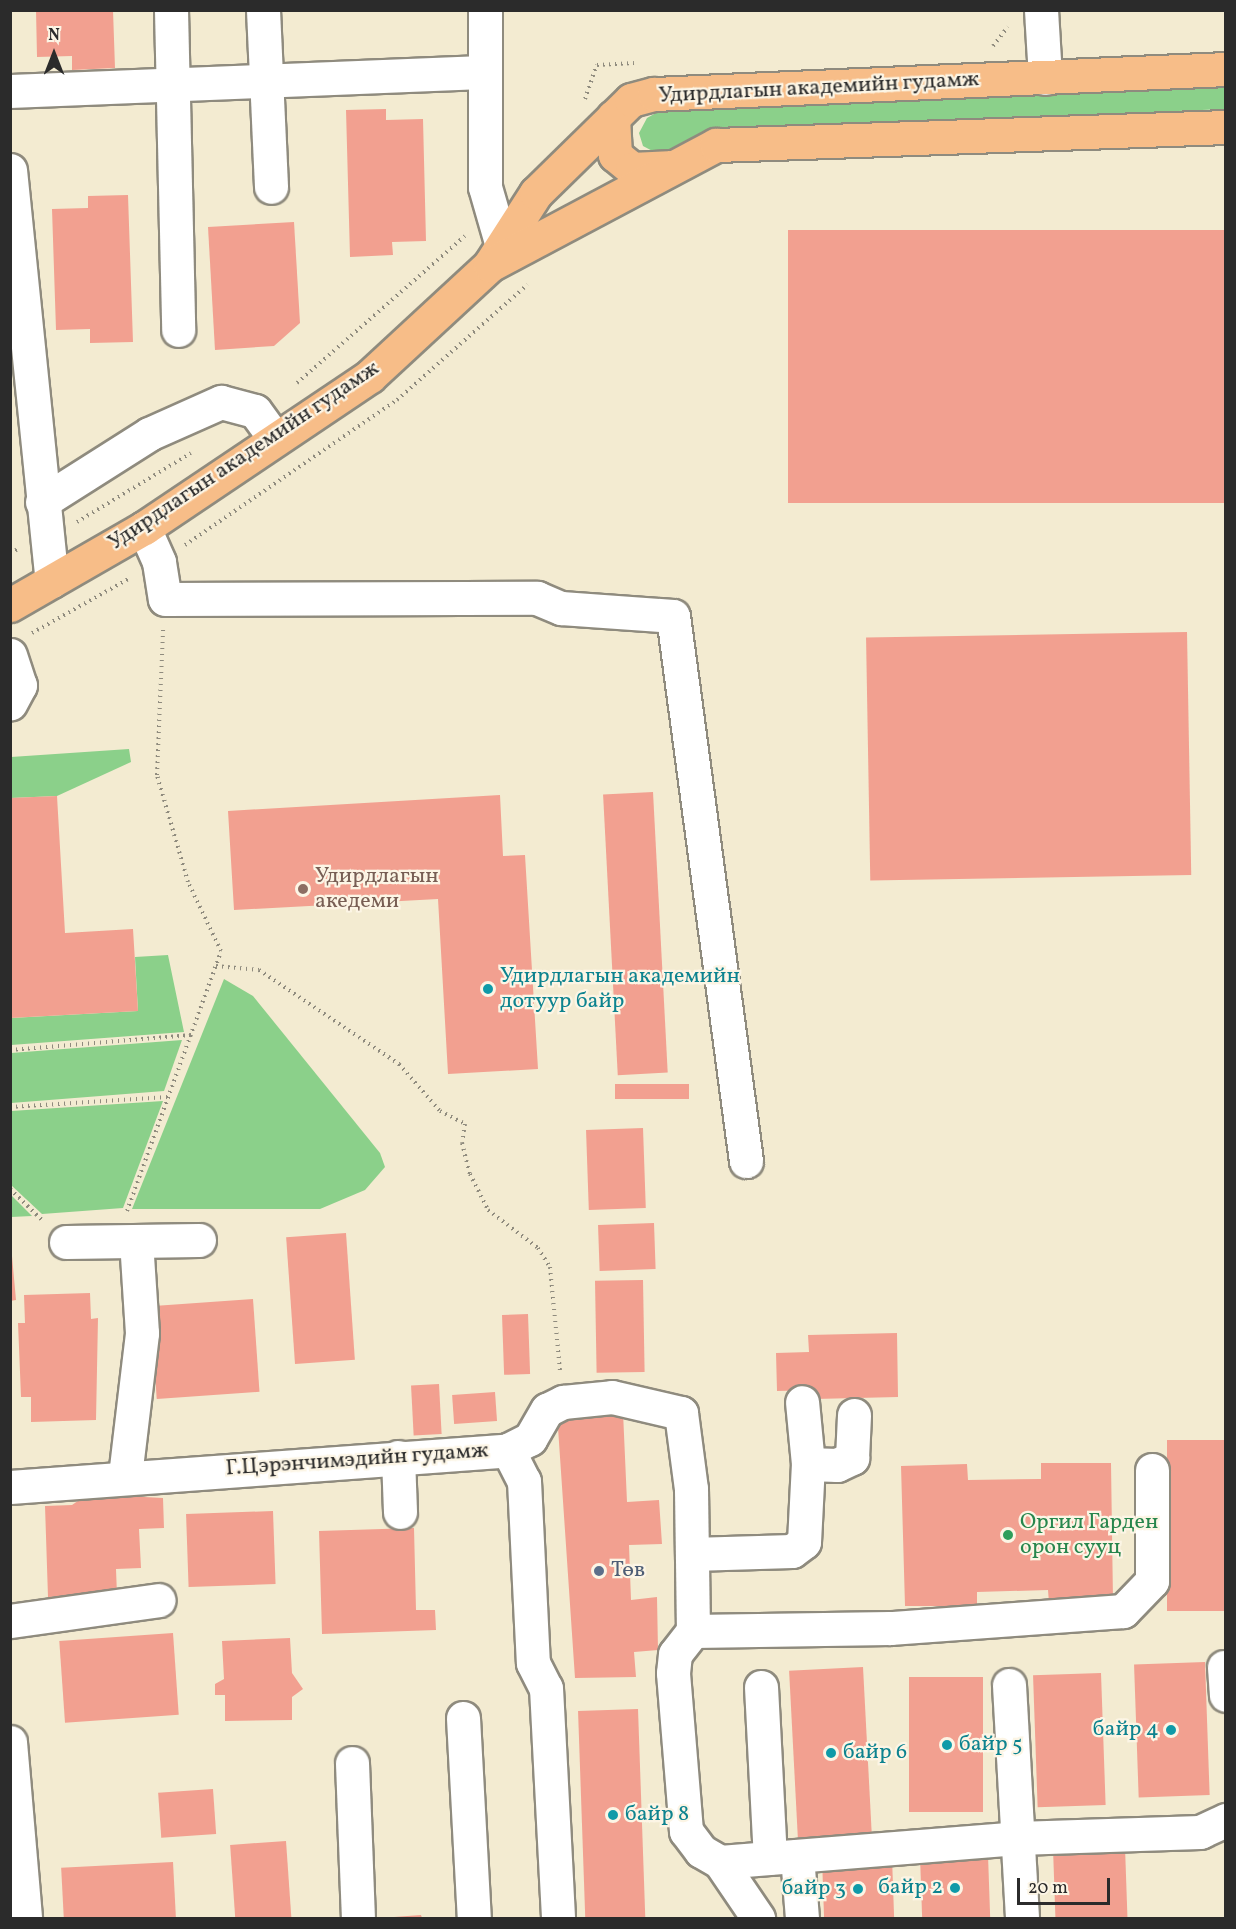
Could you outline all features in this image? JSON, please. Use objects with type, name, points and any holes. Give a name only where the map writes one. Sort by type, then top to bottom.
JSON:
[{"type":"main road","name":"Удирдлагын академийн гудамж","points":[[10,605],[144,528],[370,376],[496,255],[536,193],[631,100],[654,94],[1226,69]]},
{"type":"main road","points":[[613,117],[615,155],[632,169],[668,166]]},
{"type":"main road","name":"Удирдлагын академийн гудамж","points":[[496,255],[668,166],[716,145],[1226,127]]},
{"type":"street","points":[[171,10],[178,330]]},
{"type":"street","points":[[263,10],[271,187]]},
{"type":"street","points":[[485,10],[485,187],[496,255]]},
{"type":"street","points":[[1041,10],[1045,78]]},
{"type":"street","points":[[10,91],[485,72]]},
{"type":"street","points":[[10,170],[42,502],[52,581]]},
{"type":"street","points":[[42,502],[148,434],[221,402],[255,411],[275,440]]},
{"type":"street","points":[[144,528],[159,562],[165,598],[537,598],[561,608],[673,616],[746,1161]]},
{"type":"street","points":[[10,704],[20,685],[15,648]]},
{"type":"street","points":[[66,1242],[199,1240]]},
{"type":"street","points":[[125,1476],[142,1333],[126,1241]]},
{"type":"street","points":[[563,1402],[612,1397],[681,1413],[692,1554],[693,1631],[675,1654],[673,1673],[686,1831],[700,1851],[720,1862],[758,1918]]},
{"type":"street","name":"Г.Цэрэнчимэдийн гудамж","points":[[10,1487],[125,1476],[508,1450],[530,1439],[547,1410],[563,1402]]},
{"type":"street","points":[[692,1554],[799,1548],[808,1521],[808,1464],[802,1402]]},
{"type":"street","points":[[808,1464],[837,1465],[852,1458],[854,1415]]},
{"type":"street","points":[[508,1450],[524,1481],[533,1663],[546,1688],[558,1918]]},
{"type":"street","points":[[398,1457],[400,1512]]},
{"type":"street","points":[[693,1631],[890,1628],[1116,1613],[1132,1606],[1152,1581],[1152,1470]]},
{"type":"street","points":[[10,1621],[159,1600]]},
{"type":"street","points":[[1009,1685],[1022,1918]]},
{"type":"street","points":[[761,1687],[784,1857],[802,1918]]},
{"type":"street","points":[[463,1718],[474,1918]]},
{"type":"street","points":[[10,1742],[20,1908]]},
{"type":"street","points":[[352,1763],[358,1918]]},
{"type":"street","points":[[720,1862],[1017,1838],[1200,1832],[1226,1820]]},
{"type":"path","points":[[15,648],[159,562],[397,400],[532,280]]},
{"type":"path","points":[[126,1241],[169,1097],[221,951],[188,882],[157,775],[165,598]]},
{"type":"path","points":[[216,966],[259,970],[399,1064],[440,1111],[465,1124],[462,1143],[470,1173],[488,1210],[538,1248],[549,1267],[563,1402]]},
{"type":"path","points":[[10,1050],[191,1035]]},
{"type":"path","points":[[10,1107],[169,1097]]},
{"type":"path","points":[[10,1189],[66,1242]]},
{"type":"green space","points":[[1225,84],[1225,109],[733,130],[662,156],[643,146],[639,133],[647,118],[663,109]]},
{"type":"green space","points":[[129,749],[131,762],[57,796],[11,798],[11,757]]},
{"type":"green space","points":[[168,955],[184,1032],[11,1045],[11,1018],[138,1011],[135,957]]},
{"type":"green space","points":[[224,979],[253,996],[380,1153],[385,1167],[365,1190],[320,1209],[132,1209]]},
{"type":"green space","points":[[182,1040],[164,1091],[11,1103],[11,1053]]},
{"type":"green space","points":[[163,1101],[123,1208],[42,1214],[11,1185],[11,1111]]},
{"type":"green space","points":[[11,1195],[32,1216],[11,1217]]},
{"type":"building","points":[[36,10],[113,10],[115,68],[72,70],[72,56],[37,57]]},
{"type":"building","points":[[386,109],[386,120],[423,119],[426,241],[392,242],[393,255],[350,257],[346,110]]},
{"type":"building","points":[[128,195],[133,342],[90,343],[90,329],[56,330],[52,209],[88,208],[88,196]]},
{"type":"building","points":[[294,222],[300,323],[274,346],[215,350],[208,227]]},
{"type":"building","points":[[788,230],[1226,230],[1226,503],[788,503]]},
{"type":"building","points":[[1187,632],[1191,875],[870,881],[866,638]]},
{"type":"building","points":[[653,792],[668,1073],[618,1075],[603,795]]},
{"type":"building","name":"Удирдлагын академийн дотуур байр","points":[[500,795],[503,856],[525,855],[538,1069],[448,1074],[438,899],[234,910],[228,811]]},
{"type":"building","points":[[57,796],[65,933],[133,929],[138,1011],[10,1018],[10,798]]},
{"type":"building","points":[[615,1084],[689,1084],[689,1099],[615,1099]]},
{"type":"building","points":[[643,1128],[646,1208],[589,1210],[586,1130]]},
{"type":"building","points":[[654,1223],[656,1269],[600,1271],[598,1225]]},
{"type":"building","points":[[346,1233],[355,1360],[295,1364],[286,1237]]},
{"type":"building","points":[[10,1234],[16,1300],[10,1301]]},
{"type":"building","points":[[643,1280],[645,1372],[597,1373],[595,1281]]},
{"type":"building","points":[[90,1293],[91,1319],[98,1318],[96,1420],[31,1422],[31,1397],[21,1397],[18,1323],[25,1323],[24,1295]]},
{"type":"building","points":[[253,1299],[259,1392],[157,1399],[150,1306]]},
{"type":"building","points":[[528,1314],[530,1374],[504,1375],[502,1315]]},
{"type":"building","points":[[897,1333],[898,1397],[815,1399],[815,1390],[777,1391],[776,1353],[809,1352],[808,1335]]},
{"type":"building","points":[[439,1384],[442,1434],[414,1435],[411,1385]]},
{"type":"building","points":[[495,1392],[497,1421],[454,1424],[452,1395]]},
{"type":"building","name":"Төв","points":[[623,1412],[627,1502],[659,1500],[662,1544],[629,1545],[631,1600],[657,1597],[658,1650],[634,1652],[636,1677],[575,1678],[557,1413]]},
{"type":"building","points":[[1167,1440],[1226,1440],[1226,1611],[1167,1611]]},
{"type":"building","name":"Оргил Гарден орон сууц","points":[[1041,1463],[1111,1463],[1113,1600],[1049,1603],[1048,1590],[977,1592],[977,1606],[905,1606],[901,1466],[967,1464],[968,1480],[1041,1479]]},
{"type":"building","points":[[88,1494],[163,1498],[164,1528],[139,1529],[141,1568],[116,1569],[117,1595],[48,1597],[45,1506],[72,1505]]},
{"type":"building","points":[[273,1511],[276,1584],[189,1587],[186,1514]]},
{"type":"building","points":[[414,1528],[416,1610],[435,1610],[436,1630],[322,1634],[319,1531]]},
{"type":"building","points":[[173,1633],[179,1715],[65,1723],[59,1641]]},
{"type":"building","points":[[290,1638],[292,1673],[303,1689],[292,1697],[292,1720],[225,1721],[225,1695],[215,1695],[215,1684],[224,1679],[222,1641]]},
{"type":"building","name":"байр 4","points":[[1205,1662],[1210,1795],[1139,1797],[1134,1664]]},
{"type":"building","name":"байр 6","points":[[863,1667],[872,1834],[798,1838],[789,1671]]},
{"type":"building","name":"байр 4","points":[[1101,1673],[1106,1805],[1038,1807],[1033,1675]]},
{"type":"building","name":"байр 5","points":[[909,1677],[983,1677],[983,1812],[909,1812]]},
{"type":"building","name":"байр 8","points":[[638,1709],[645,1918],[585,1918],[578,1711]]},
{"type":"building","points":[[213,1789],[216,1834],[161,1838],[158,1793]]},
{"type":"building","points":[[286,1841],[291,1918],[235,1918],[230,1845]]},
{"type":"building","points":[[1125,1847],[1127,1918],[1055,1918],[1053,1850]]},
{"type":"building","name":"байр 2","points":[[988,1855],[990,1918],[922,1918],[920,1857]]},
{"type":"building","name":"байр 3","points":[[892,1857],[894,1918],[824,1918],[822,1859]]},
{"type":"building","points":[[173,1862],[176,1918],[64,1918],[61,1868]]},
{"type":"building","points":[[421,1915],[422,1918],[394,1918],[394,1917]]},
{"type":"place","name":"Удирдлагын акедеми","points":[[303,889]]},
{"type":"place","name":"Удирдлагын академийн дотуур байр","points":[[488,989]]},
{"type":"place","name":"Оргил Гарден орон сууц","points":[[1008,1535]]},
{"type":"place","name":"Төв","points":[[599,1571]]},
{"type":"place","name":"байр 4","points":[[1171,1730]]},
{"type":"place","name":"байр 5","points":[[947,1745]]},
{"type":"place","name":"байр 6","points":[[831,1753]]},
{"type":"place","name":"байр 8","points":[[613,1815]]},
{"type":"place","name":"байр 2","points":[[955,1888]]},
{"type":"place","name":"байр 3","points":[[858,1889]]}]
